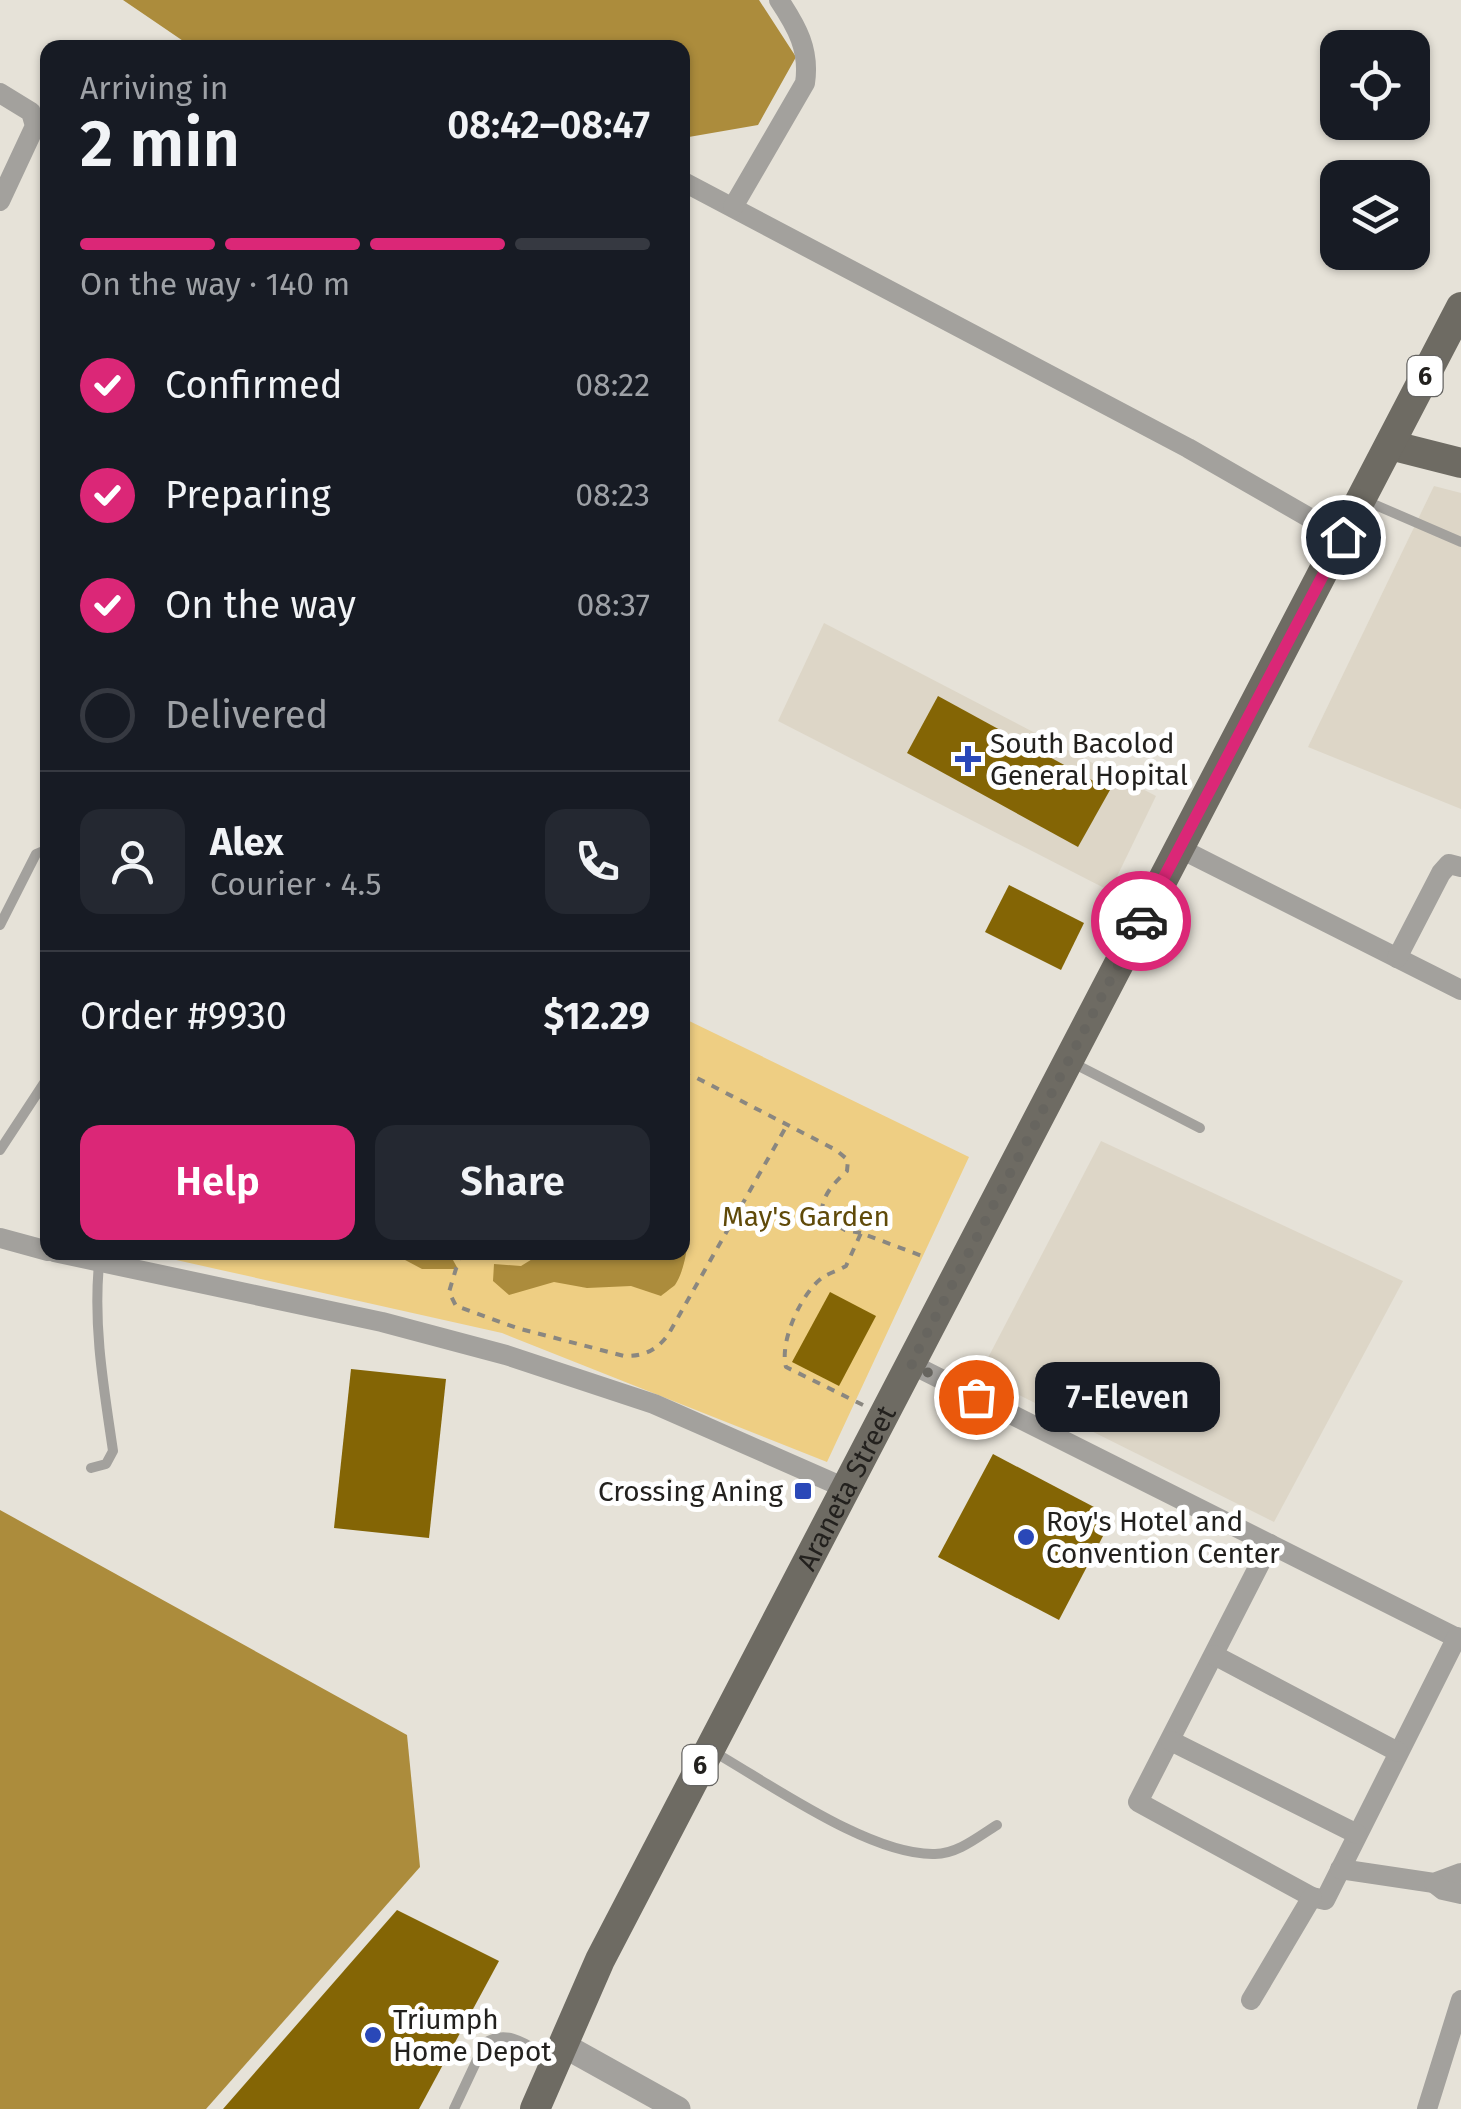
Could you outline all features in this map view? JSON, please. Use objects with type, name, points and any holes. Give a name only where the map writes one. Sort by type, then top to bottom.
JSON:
[{"type":"main road","name":"6","points":[[1390,445],[1461,307]]},
{"type":"main road","name":"Araneta Street","points":[[535,2109],[600,1960],[708,1749],[1390,445]]},
{"type":"main road","points":[[1390,445],[1461,464]]},
{"type":"street","points":[[733,207],[805,83],[808,67],[802,38],[779,0]]},
{"type":"street","points":[[0,93],[30,112],[34,126],[0,201]]},
{"type":"street","points":[[690,185],[1188,448],[1343,537]]},
{"type":"street","points":[[1179,848],[1461,990]]},
{"type":"street","points":[[1397,958],[1441,873],[1449,864],[1461,867]]},
{"type":"street","points":[[0,1238],[40,1249]]},
{"type":"street","points":[[83,1260],[382,1322],[506,1356],[654,1404],[845,1488]]},
{"type":"street","points":[[911,1364],[1459,1638],[1325,1900],[1312,1897],[1138,1802],[1270,1544]]},
{"type":"street","points":[[1214,1656],[1398,1752]]},
{"type":"street","points":[[1172,1741],[1357,1834]]},
{"type":"street","points":[[1340,1869],[1434,1883],[1461,1873]]},
{"type":"street","points":[[1434,1883],[1443,1890],[1461,1894]]},
{"type":"street","points":[[1252,2000],[1312,1897]]},
{"type":"street","points":[[1427,2109],[1461,2000]]},
{"type":"street","points":[[560,2054],[678,2109]]},
{"type":"lane","points":[[1362,500],[1461,542]]},
{"type":"lane","points":[[0,924],[40,852]]},
{"type":"lane","points":[[1068,1060],[1200,1128]]},
{"type":"lane","points":[[0,1150],[40,1089]]},
{"type":"lane","points":[[91,1468],[106,1464],[113,1451],[105,1415],[96,1296],[99,1264]]},
{"type":"lane","points":[[708,1749],[862,1837],[934,1855],[949,1852],[997,1825]]},
{"type":"lane","points":[[454,2109],[486,2043],[495,2036],[509,2036],[560,2054]]},
{"type":"path","points":[[690,1076],[836,1150],[848,1160],[847,1171],[833,1184],[821,1205],[822,1217],[846,1230],[922,1256]]},
{"type":"path","points":[[459,1260],[450,1292],[456,1306],[517,1328],[624,1356],[640,1356],[658,1348],[668,1335],[786,1126]]},
{"type":"path","points":[[861,1232],[846,1266],[824,1277],[806,1297],[783,1356],[786,1366],[796,1373],[884,1416]]},
{"type":"shaded area","points":[[123,0],[759,0],[796,57],[758,125],[690,137],[690,40],[182,40]]},
{"type":"shaded area","points":[[1434,486],[1461,493],[1461,809],[1308,747]]},
{"type":"shaded area","name":"South Bacolod General Hopital","points":[[824,623],[1156,796],[1110,891],[778,721]]},
{"type":"shaded area","points":[[1101,1141],[1403,1281],[1274,1522],[979,1375]]},
{"type":"shaded area","points":[[405,1260],[453,1260],[458,1269],[422,1269]]},
{"type":"shaded area","points":[[531,1260],[684,1260],[675,1285],[661,1296],[631,1286],[587,1288],[554,1282],[509,1295],[493,1281],[494,1264],[521,1266]]},
{"type":"shaded area","points":[[0,1510],[407,1735],[420,1867],[206,2109],[0,2109]]},
{"type":"green space","name":"May's Garden","points":[[690,1021],[969,1157],[827,1462],[502,1333],[176,1260],[690,1260]]},
{"type":"building","points":[[938,696],[1110,790],[1078,847],[907,753]]},
{"type":"building","points":[[1009,885],[1084,923],[1061,970],[985,932]]},
{"type":"building","points":[[830,1292],[876,1316],[839,1386],[792,1362]]},
{"type":"building","points":[[351,1369],[446,1379],[429,1538],[334,1528]]},
{"type":"building","name":"Roy's Hotel and Convention Center","points":[[993,1454],[1113,1517],[1059,1620],[938,1557]]},
{"type":"building","name":"Triumph Home Depot","points":[[397,1910],[499,1961],[419,2109],[223,2109]]},
{"type":"way so far","points":[[976,1397],[911,1364],[1141,921]]},
{"type":"place","name":"South Bacolod General Hopital","points":[[968,759]]},
{"type":"place","name":"7-Eleven","points":[[976,1397]]},
{"type":"place","name":"Crossing Aning","points":[[803,1491]]},
{"type":"place","name":"Roy's Hotel and Convention Center","points":[[1026,1537]]},
{"type":"place","name":"Triumph Home Depot","points":[[373,2035]]},
{"type":"route","points":[[1141,921],[1343,537]]}]
